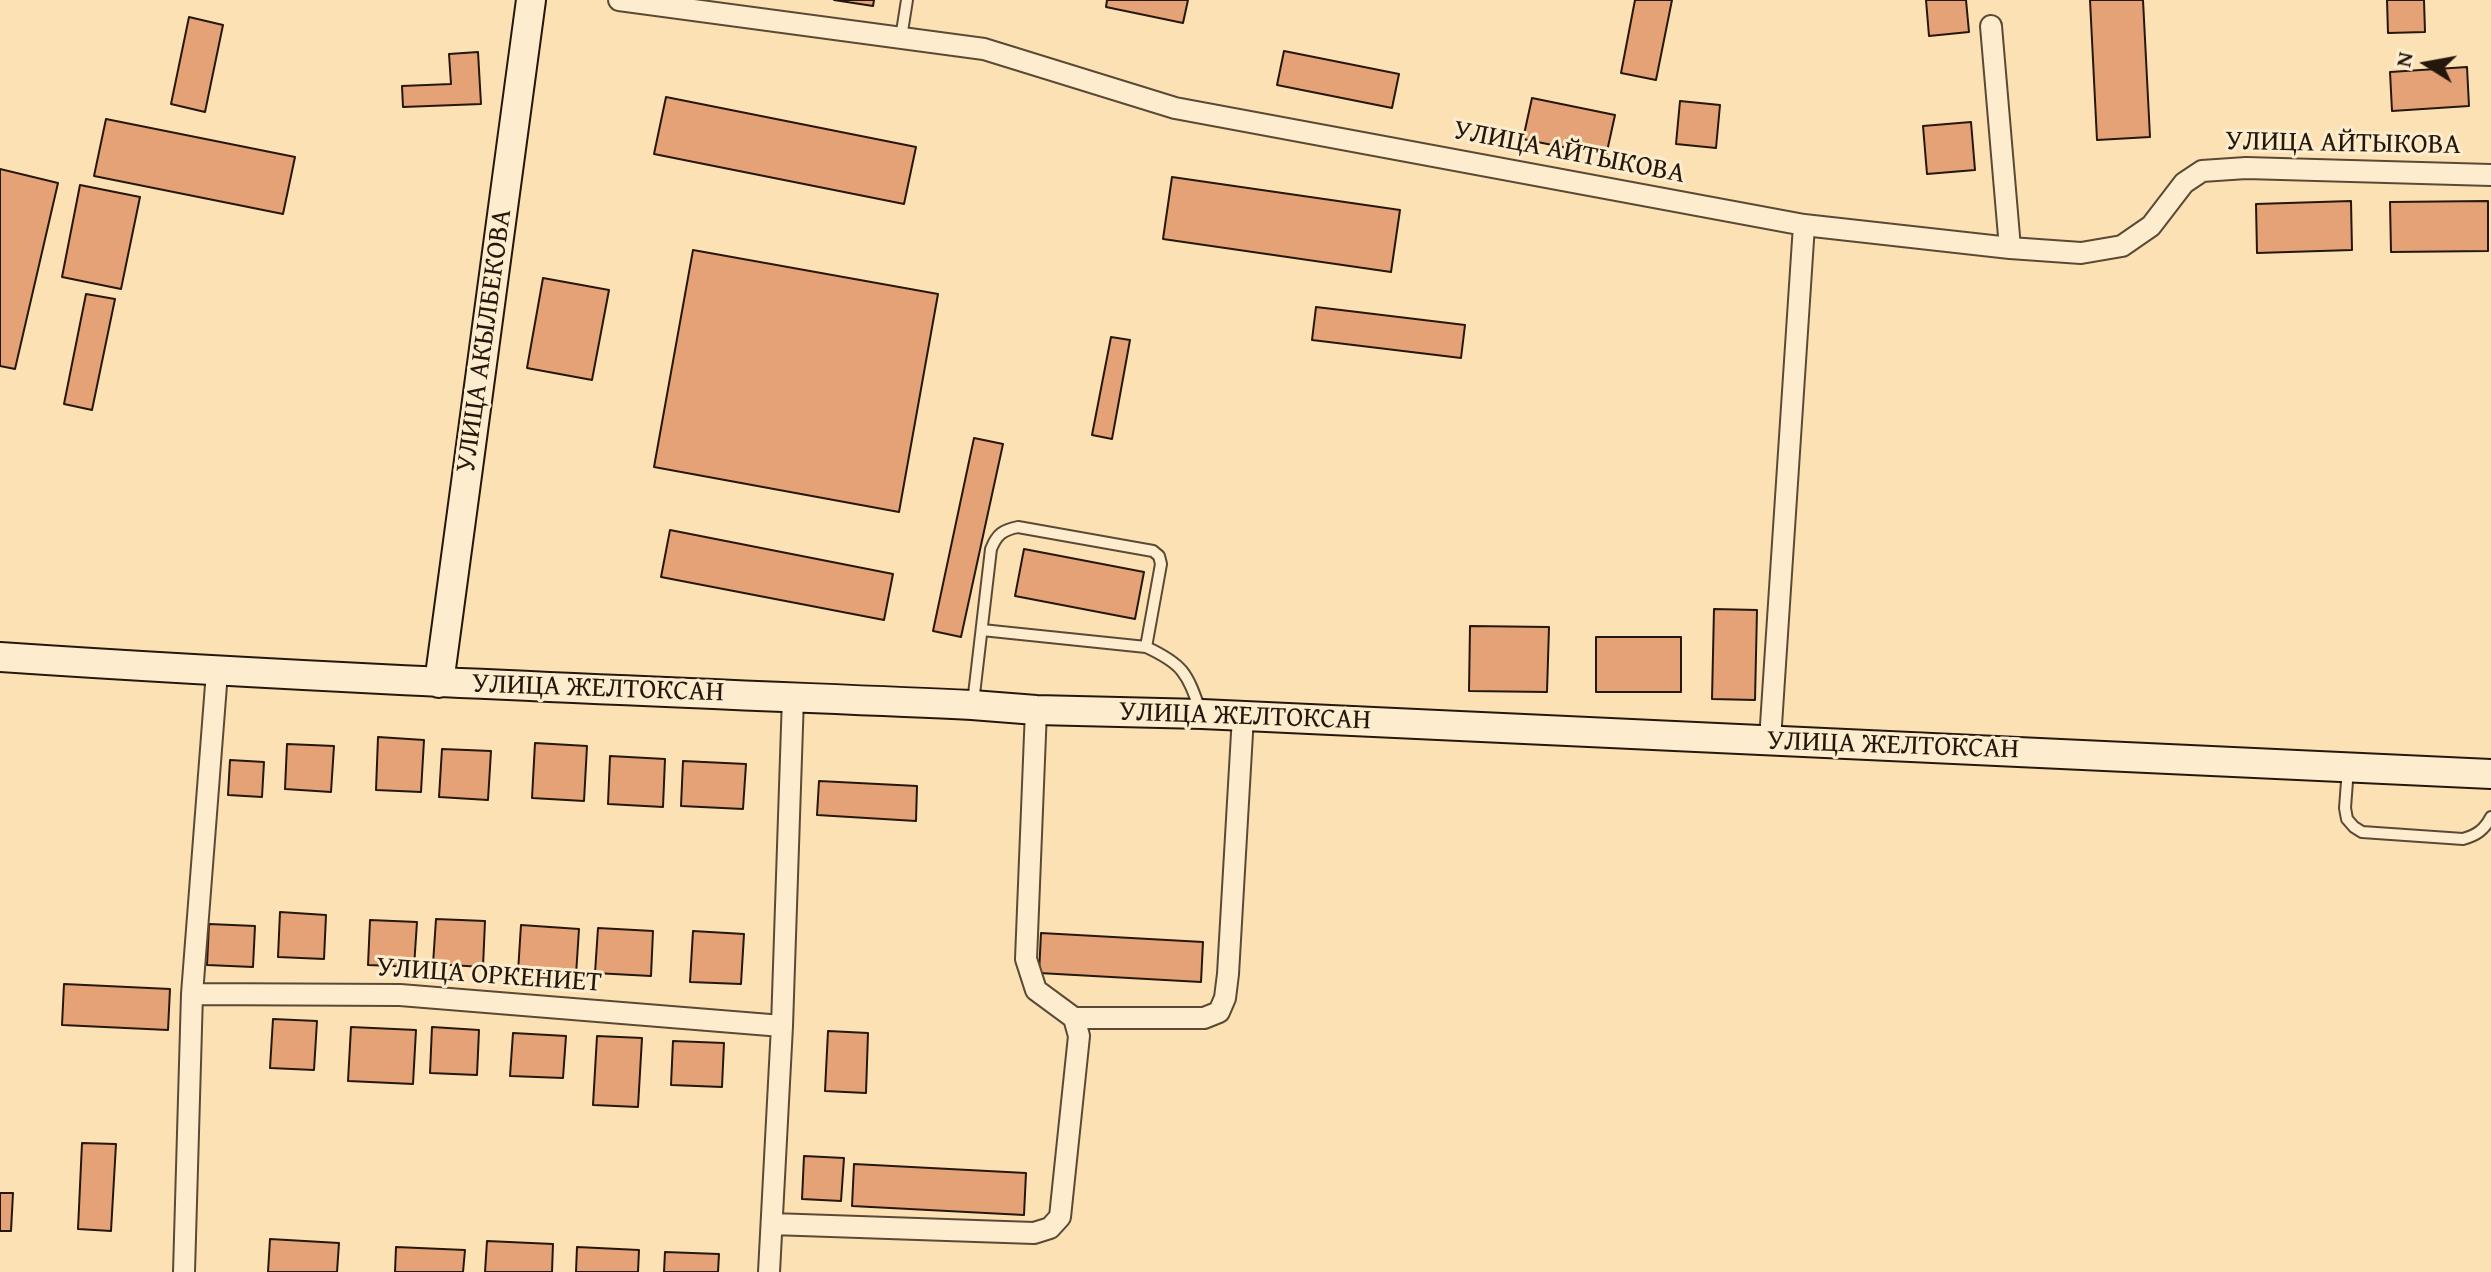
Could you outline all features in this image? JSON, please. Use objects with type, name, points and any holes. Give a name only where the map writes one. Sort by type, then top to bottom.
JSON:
[{"type":"street","name":"УЛИЦА АКЫЛБЕКОВА","points":[[439,683],[531,0]]},
{"type":"street","name":"УЛИЦА АЙТЫКОВА","points":[[619,0],[984,49],[1175,108],[1804,225],[2010,248],[2081,253],[2122,246],[2151,226],[2184,183],[2202,171],[2246,168],[2491,175]]},
{"type":"street","points":[[1991,26],[2010,248]]},
{"type":"street","points":[[1770,740],[1804,225]]},
{"type":"street","name":"УЛИЦА ЖЕЛТОКСАН","points":[[0,657],[439,683],[1036,710],[1202,714],[2491,774]]},
{"type":"street","points":[[184,1272],[192,994],[217,672]]},
{"type":"street","points":[[769,1272],[782,1026],[793,697]]},
{"type":"street","points":[[1036,710],[1026,959],[1036,990],[1074,1018],[1204,1018],[1219,1012],[1225,998],[1228,974],[1243,716]]},
{"type":"street","name":"УЛИЦА ОРКЕНИЕТ","points":[[192,994],[400,995],[782,1026]]},
{"type":"street","points":[[772,1224],[1034,1233],[1050,1228],[1060,1217],[1062,1201],[1079,1049],[1074,1018]]},
{"type":"lane","points":[[901,38],[907,0]]},
{"type":"lane","points":[[972,705],[991,549],[995,538],[1005,529],[1018,527],[1153,551],[1159,556],[1161,564],[1146,647]]},
{"type":"lane","points":[[982,630],[1146,647],[1170,660],[1188,676],[1202,714]]},
{"type":"lane","points":[[2348,766],[2347,819],[2362,832],[2463,839],[2476,836],[2491,817]]},
{"type":"building","points":[[834,0],[874,0],[873,6]]},
{"type":"building","points":[[1107,0],[1188,0],[1183,23],[1106,7]]},
{"type":"building","points":[[1635,0],[1672,0],[1656,80],[1621,73]]},
{"type":"building","points":[[1926,0],[1966,0],[1969,32],[1929,36]]},
{"type":"building","points":[[2090,0],[2143,0],[2150,137],[2097,140]]},
{"type":"building","points":[[2387,0],[2424,0],[2425,32],[2388,33]]},
{"type":"building","points":[[189,17],[223,25],[205,112],[171,104]]},
{"type":"building","points":[[1284,51],[1399,74],[1392,108],[1277,85]]},
{"type":"building","points":[[478,52],[481,104],[403,107],[402,86],[451,84],[449,54]]},
{"type":"building","points":[[2467,67],[2469,106],[2392,111],[2390,72]]},
{"type":"building","points":[[666,97],[916,147],[904,204],[654,154]]},
{"type":"building","points":[[1532,98],[1615,115],[1606,156],[1523,139]]},
{"type":"building","points":[[1680,101],[1720,105],[1716,148],[1676,144]]},
{"type":"building","points":[[106,119],[295,157],[283,214],[94,176]]},
{"type":"building","points":[[1971,122],[1975,170],[1927,174],[1923,126]]},
{"type":"building","points":[[0,169],[58,183],[15,369],[0,366]]},
{"type":"building","points":[[1172,177],[1400,210],[1391,272],[1163,239]]},
{"type":"building","points":[[80,185],[140,197],[121,289],[62,277]]},
{"type":"building","points":[[2351,201],[2352,250],[2257,253],[2256,204]]},
{"type":"building","points":[[2488,201],[2488,251],[2391,252],[2390,202]]},
{"type":"building","points":[[693,250],[938,294],[899,512],[654,467]]},
{"type":"building","points":[[543,278],[609,290],[592,380],[527,368]]},
{"type":"building","points":[[86,294],[115,299],[92,410],[64,404]]},
{"type":"building","points":[[1316,307],[1465,325],[1461,358],[1312,340]]},
{"type":"building","points":[[1111,337],[1130,340],[1112,439],[1092,435]]},
{"type":"building","points":[[974,438],[1003,444],[961,637],[933,631]]},
{"type":"building","points":[[670,530],[893,574],[884,620],[661,577]]},
{"type":"building","points":[[1024,549],[1144,572],[1135,619],[1015,596]]},
{"type":"building","points":[[1714,609],[1757,610],[1755,700],[1712,699]]},
{"type":"building","points":[[1470,626],[1549,627],[1547,692],[1469,691]]},
{"type":"building","points":[[1596,637],[1681,637],[1681,692],[1596,692]]},
{"type":"building","points":[[378,737],[424,740],[421,792],[376,790]]},
{"type":"building","points":[[535,743],[587,746],[584,801],[532,798]]},
{"type":"building","points":[[287,744],[334,746],[331,792],[285,789]]},
{"type":"building","points":[[442,749],[491,751],[488,800],[439,797]]},
{"type":"building","points":[[610,756],[665,759],[663,807],[608,804]]},
{"type":"building","points":[[230,760],[264,762],[262,797],[228,795]]},
{"type":"building","points":[[683,761],[746,764],[743,809],[681,806]]},
{"type":"building","points":[[819,781],[917,786],[916,821],[817,815]]},
{"type":"building","points":[[280,912],[326,915],[324,959],[278,957]]},
{"type":"building","points":[[436,919],[485,921],[483,967],[433,964]]},
{"type":"building","points":[[370,920],[417,922],[414,967],[368,965]]},
{"type":"building","points":[[209,924],[255,926],[253,967],[207,965]]},
{"type":"building","points":[[521,925],[579,929],[576,975],[518,972]]},
{"type":"building","points":[[598,928],[653,931],[651,976],[595,973]]},
{"type":"building","points":[[693,931],[744,934],[741,984],[690,982]]},
{"type":"building","points":[[1041,933],[1203,942],[1201,982],[1039,973]]},
{"type":"building","points":[[64,984],[170,989],[168,1030],[62,1025]]},
{"type":"building","points":[[273,1019],[317,1021],[314,1070],[270,1068]]},
{"type":"building","points":[[351,1027],[416,1030],[413,1084],[348,1081]]},
{"type":"building","points":[[432,1027],[479,1030],[477,1075],[430,1073]]},
{"type":"building","points":[[828,1031],[868,1033],[866,1093],[825,1091]]},
{"type":"building","points":[[513,1033],[566,1036],[563,1078],[510,1076]]},
{"type":"building","points":[[597,1036],[642,1038],[638,1107],[593,1105]]},
{"type":"building","points":[[673,1041],[724,1043],[722,1087],[671,1085]]},
{"type":"building","points":[[82,1143],[116,1144],[111,1231],[78,1229]]},
{"type":"building","points":[[804,1156],[844,1158],[841,1201],[802,1199]]},
{"type":"building","points":[[854,1164],[1026,1173],[1024,1215],[852,1206]]},
{"type":"building","points":[[0,1193],[13,1193],[11,1231],[0,1231]]},
{"type":"building","points":[[270,1239],[339,1243],[337,1272],[268,1272]]},
{"type":"building","points":[[487,1241],[553,1244],[552,1272],[485,1272]]},
{"type":"building","points":[[396,1247],[465,1250],[463,1272],[395,1272]]},
{"type":"building","points":[[577,1247],[639,1250],[638,1272],[576,1272]]},
{"type":"building","points":[[665,1252],[719,1254],[718,1272],[664,1272]]}]
